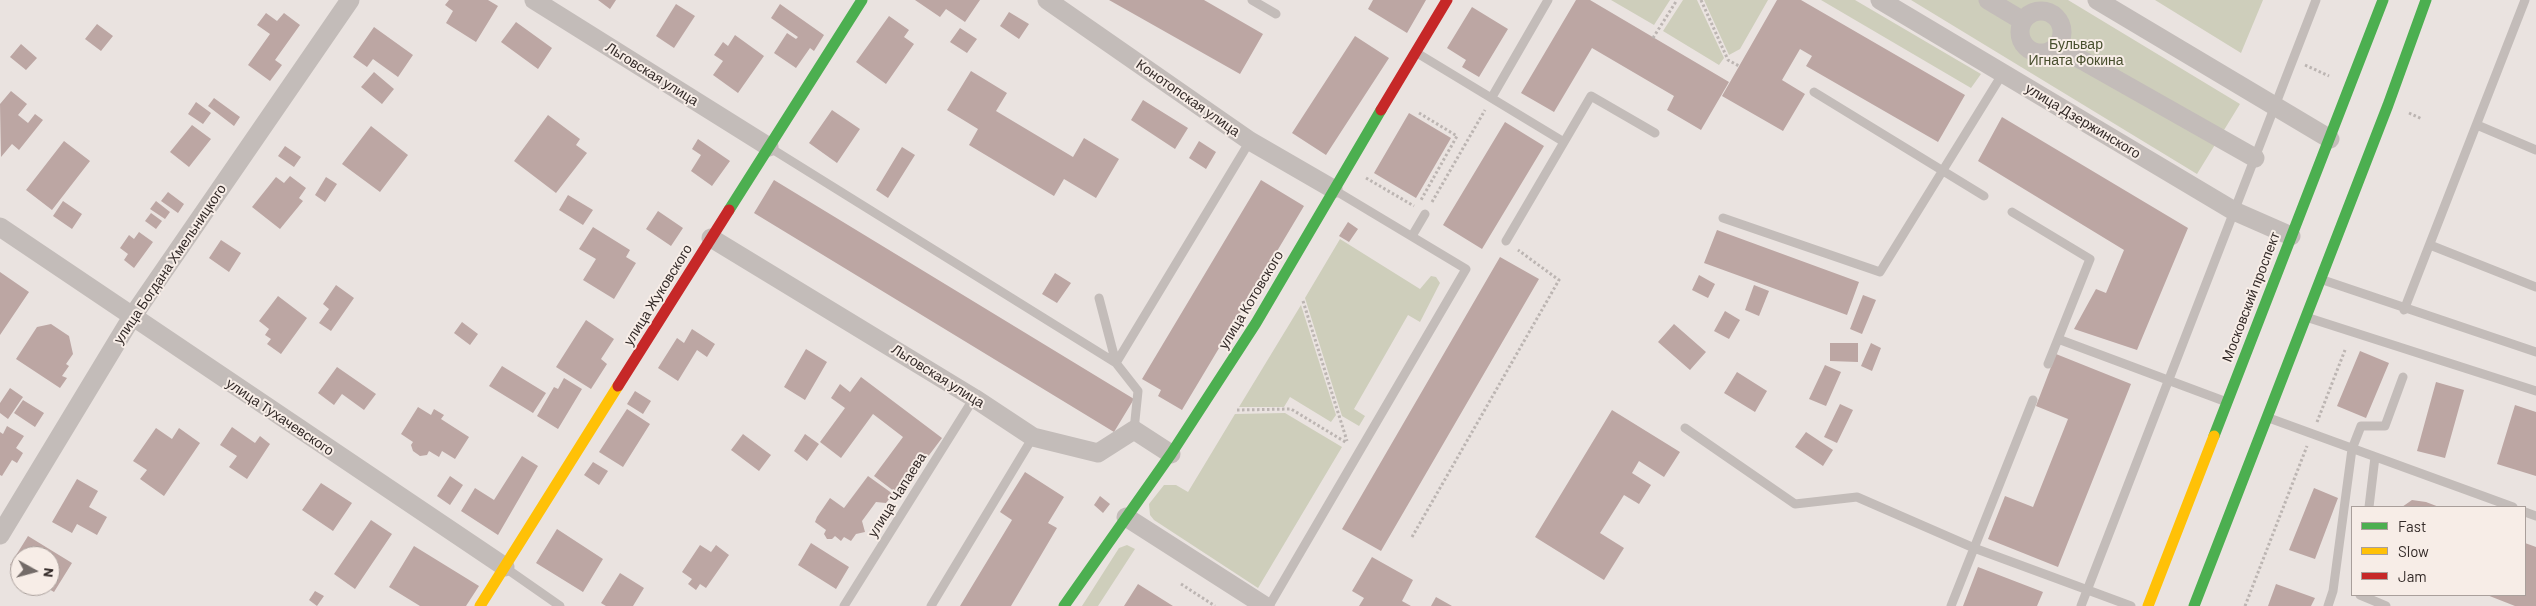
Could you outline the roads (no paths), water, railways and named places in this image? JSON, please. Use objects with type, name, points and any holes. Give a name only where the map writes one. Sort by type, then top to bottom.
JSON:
[{"type":"street","name":"улица Богдана Хмельницкого","points":[[0,535],[132,317],[350,0]]},
{"type":"street","name":"Льговская улица","points":[[534,0],[769,148]]},
{"type":"street","name":"улица Жуковского","points":[[480,606],[862,0]]},
{"type":"street","name":"Конотопская улица","points":[[1047,0],[1250,141],[1333,190]]},
{"type":"street","name":"улица Котовского","points":[[1064,606],[1170,454],[1256,324],[1333,190],[1447,0]]},
{"type":"street","name":"улица Дзержинского","points":[[1880,0],[2234,212],[2295,237]]},
{"type":"street","points":[[1988,0],[2023,21]]},
{"type":"street","points":[[2097,0],[2274,108],[2334,141]]},
{"type":"street","name":"Московский проспект","points":[[2148,606],[2226,402],[2334,141],[2382,0]]},
{"type":"street","points":[[2194,606],[2321,279],[2327,250],[2362,157],[2426,0]]},
{"type":"street","points":[[2035,11],[2043,11],[2057,17],[2062,31],[2057,46],[2044,53],[2029,49],[2021,36],[2023,21],[2035,11]]},
{"type":"street","points":[[2057,46],[2255,158]]},
{"type":"street","name":"улица Тухачевского","points":[[0,227],[505,568]]},
{"type":"street","name":"Льговская улица","points":[[712,238],[974,398],[1033,437],[1098,453],[1134,430]]},
{"type":"street","points":[[1134,430],[1170,454]]},
{"type":"street","points":[[1126,517],[1265,606]]},
{"type":"lane","points":[[1252,0],[1276,14]]},
{"type":"lane","points":[[1492,97],[1548,0]]},
{"type":"lane","points":[[2081,606],[2316,0]]},
{"type":"lane","points":[[2404,310],[2525,0]]},
{"type":"lane","points":[[1416,53],[1564,142]]},
{"type":"lane","points":[[1722,218],[1880,272],[2004,73]]},
{"type":"lane","points":[[1814,92],[1984,196]]},
{"type":"lane","points":[[1506,241],[1591,96],[1654,133]]},
{"type":"lane","points":[[2477,126],[2536,150]]},
{"type":"lane","points":[[1116,363],[1250,141]]},
{"type":"lane","points":[[769,148],[1116,363],[1138,391],[1134,430]]},
{"type":"lane","points":[[1269,606],[1466,269],[1333,190]]},
{"type":"lane","points":[[2012,212],[2090,259],[2048,364]]},
{"type":"lane","points":[[1412,236],[1425,214]]},
{"type":"lane","points":[[2430,246],[2536,287]]},
{"type":"lane","points":[[2321,279],[2404,310],[2536,352]]},
{"type":"lane","points":[[1099,298],[1116,363]]},
{"type":"lane","points":[[2306,317],[2536,391]]},
{"type":"lane","points":[[2058,339],[2226,402]]},
{"type":"lane","points":[[2328,606],[2333,591],[2352,449],[2360,426],[2385,426],[2403,377]]},
{"type":"lane","name":"улица Чапаева","points":[[844,606],[974,398]]},
{"type":"lane","points":[[1951,606],[2033,400]]},
{"type":"lane","points":[[2266,417],[2510,506]]},
{"type":"lane","points":[[1686,428],[1795,504],[1857,497],[1974,548],[2131,606]]},
{"type":"lane","points":[[932,606],[1033,437]]},
{"type":"lane","points":[[2369,506],[2375,457]]},
{"type":"lane","name":"улица Тухачевского","points":[[505,568],[560,606]]},
{"type":"lane","points":[[2362,596],[2386,606]]},
{"type":"park label","name":"Бульвар Игната Фокина","points":[[2076,52]]}]
